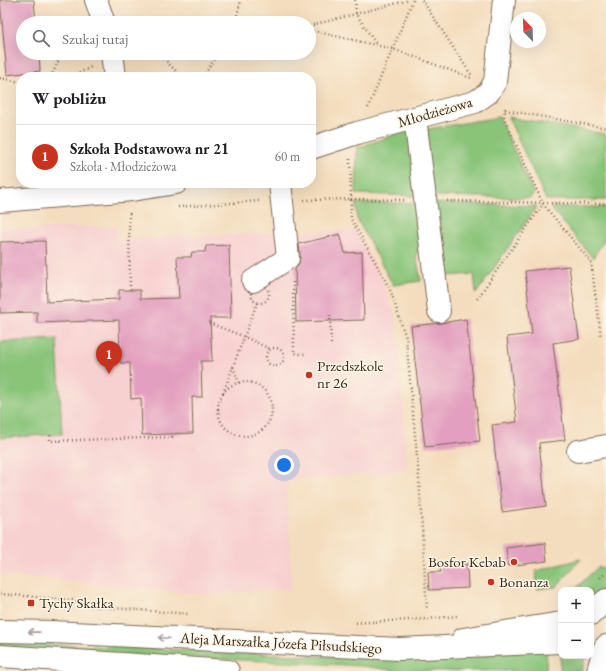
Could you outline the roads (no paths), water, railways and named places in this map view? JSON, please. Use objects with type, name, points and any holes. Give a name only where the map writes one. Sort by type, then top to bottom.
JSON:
[{"type":"main road","points":[[96,0],[102,16]]},
{"type":"main road","name":"Młodzieżowa","points":[[316,146],[357,133],[475,102],[488,93],[495,82],[504,0]]},
{"type":"main road","points":[[113,60],[114,72]]},
{"type":"main road","points":[[415,118],[439,311]]},
{"type":"main road","points":[[0,201],[127,188]]},
{"type":"main road","points":[[253,281],[288,258],[281,192]]},
{"type":"main road","points":[[578,451],[606,446]]},
{"type":"main road","points":[[594,611],[606,600]]},
{"type":"main road","points":[[399,648],[558,623]]},
{"type":"main road","name":"Aleja Marszałka Józefa Piłsudskiego","points":[[0,631],[52,632],[399,648],[558,642]]},
{"type":"main road","points":[[594,636],[606,634]]},
{"type":"main road","points":[[598,671],[606,646]]},
{"type":"main road","name":"Aleja Marszałka Józefa Piłsudskiego","points":[[0,656],[57,666],[228,671]]},
{"type":"place","name":"Szkoła Podstawowa nr 21","points":[[109,374]]},
{"type":"place","name":"Przedszkole nr 26","points":[[309,375]]},
{"type":"place","name":"Bosfor Kebab","points":[[514,562]]},
{"type":"place","name":"Bonanza","points":[[491,582]]},
{"type":"place","name":"Tychy Skałka","points":[[31,603]]}]
